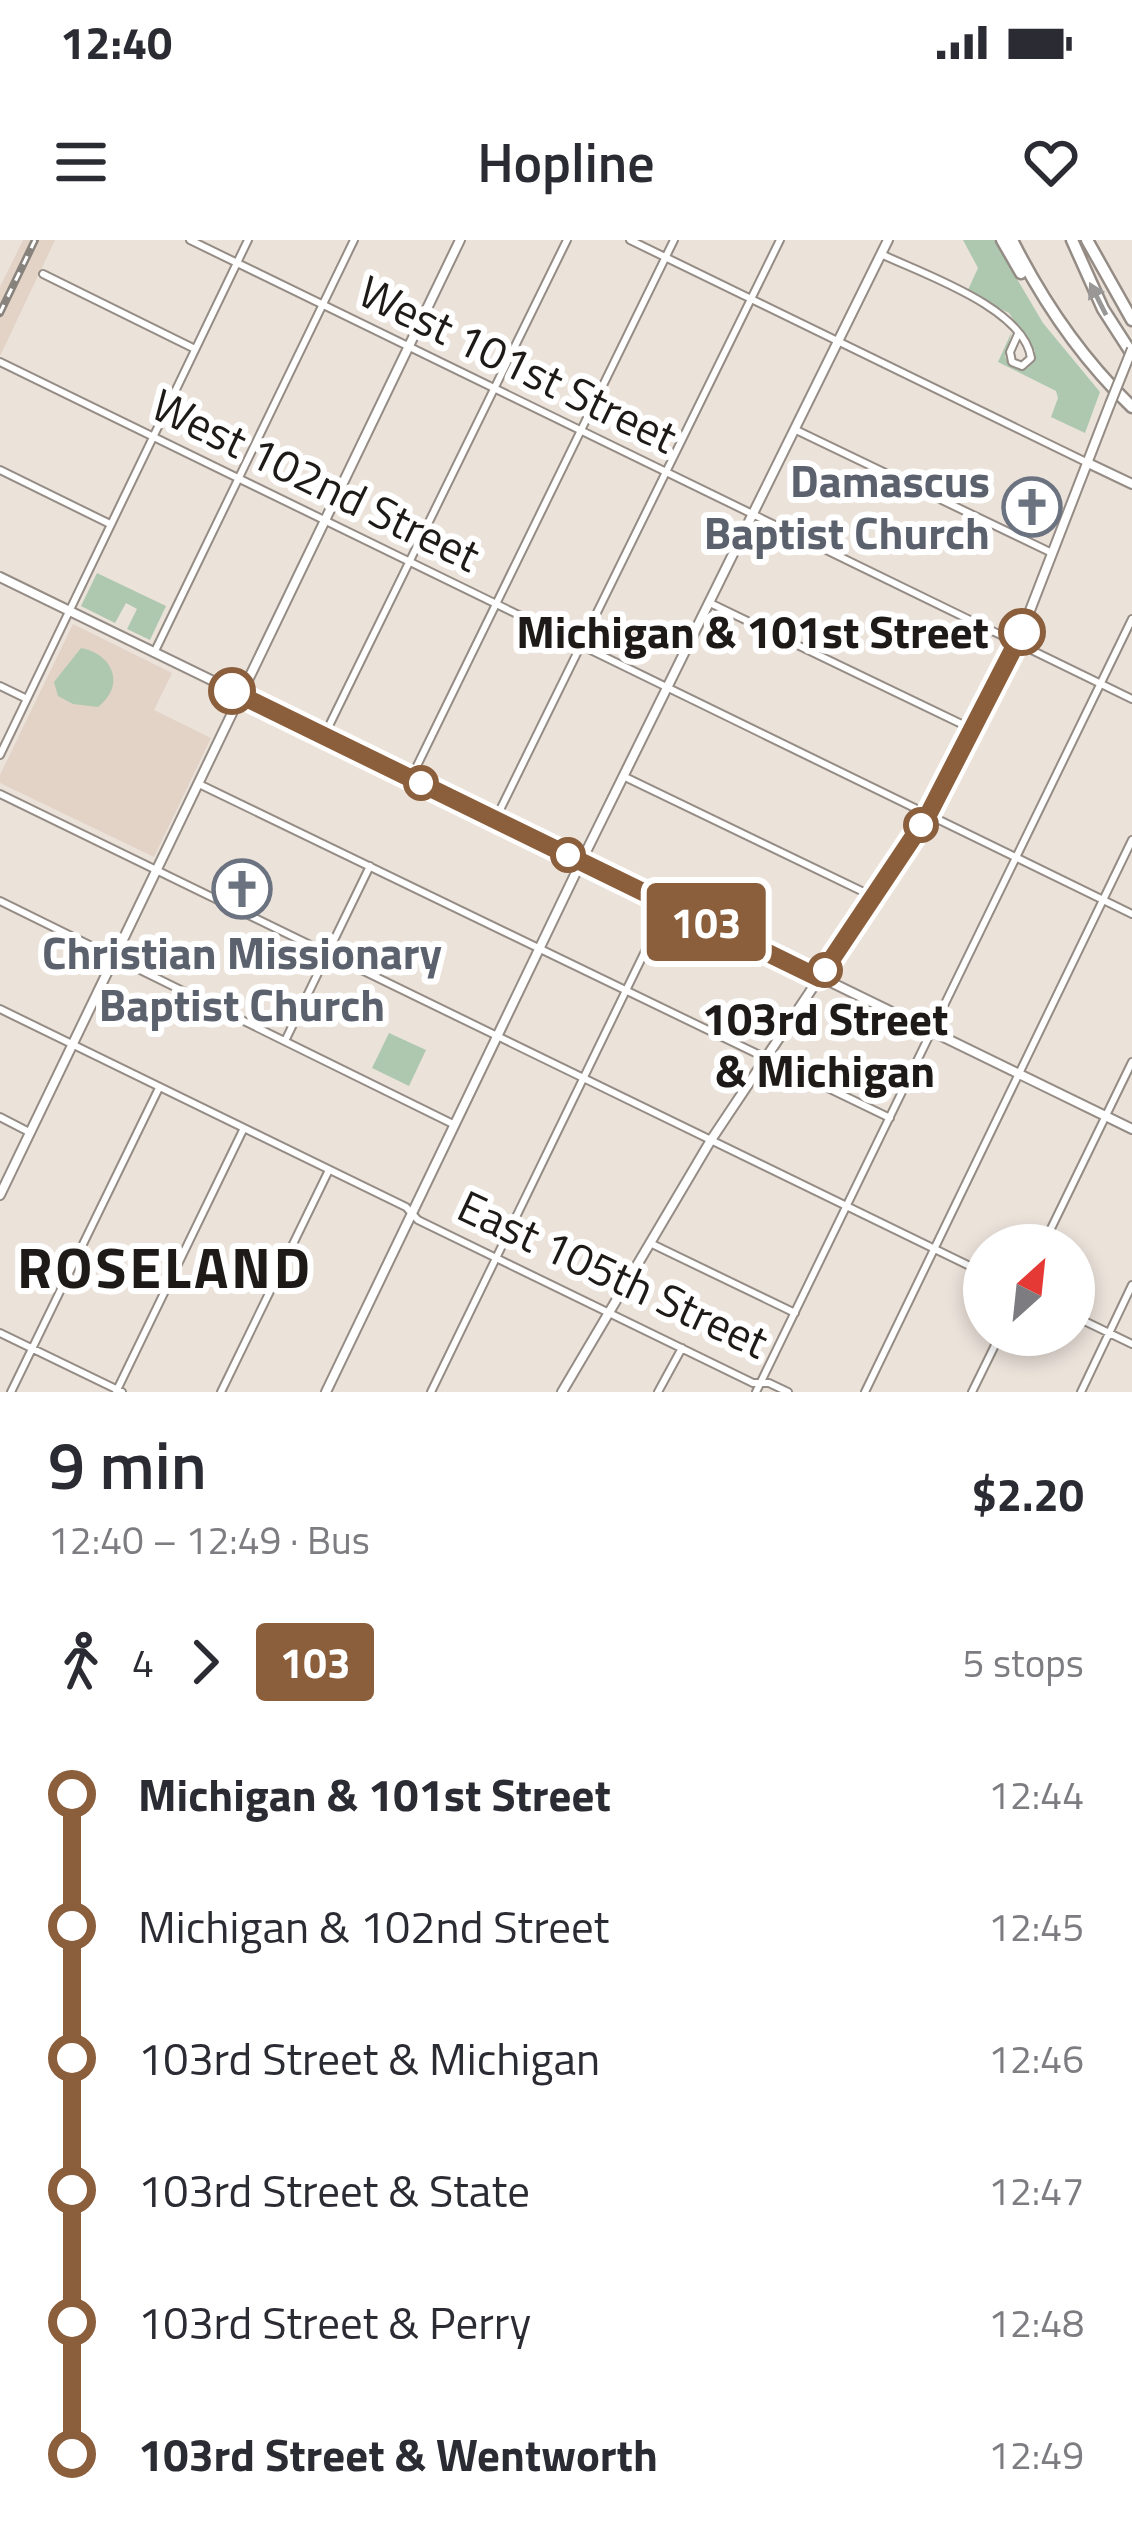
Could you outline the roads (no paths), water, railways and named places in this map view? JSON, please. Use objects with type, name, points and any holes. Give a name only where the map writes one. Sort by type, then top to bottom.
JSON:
[{"type":"highway","points":[[1002,240],[1049,318],[1132,407]]},
{"type":"highway","points":[[1012,240],[1070,337]]},
{"type":"highway","points":[[1072,240],[1103,309],[1132,352]]},
{"type":"highway","points":[[1087,240],[1132,320]]},
{"type":"main road","points":[[0,1195],[460,240]]},
{"type":"main road","points":[[326,1392],[888,240]]},
{"type":"main road","points":[[562,1392],[711,1140],[928,815],[1017,644],[1132,352]]},
{"type":"main road","points":[[1088,463],[1132,484]]},
{"type":"main road","points":[[0,577],[1132,1129]]},
{"type":"street","name":"West 101st Street","points":[[190,240],[1132,699]]},
{"type":"street","points":[[0,755],[248,240]]},
{"type":"street","points":[[154,652],[354,240]]},
{"type":"street","points":[[324,736],[567,240]]},
{"type":"street","points":[[630,240],[1088,463]]},
{"type":"street","points":[[411,778],[674,240]]},
{"type":"street","points":[[496,820],[780,240]]},
{"type":"street","points":[[881,254],[1005,315],[1031,350],[1031,358],[1022,366],[1010,356],[1018,334]]},
{"type":"street","points":[[43,274],[195,350]]},
{"type":"street","name":"West 102nd Street","points":[[0,362],[1132,914]]},
{"type":"street","points":[[794,429],[1052,553]]},
{"type":"street","points":[[0,470],[110,524]]},
{"type":"street","points":[[710,603],[974,730]]},
{"type":"street","points":[[756,1392],[1132,619]]},
{"type":"street","points":[[0,686],[27,699]]},
{"type":"street","points":[[623,776],[874,897]]},
{"type":"street","points":[[200,784],[890,1118]]},
{"type":"street","points":[[0,794],[963,1262]]},
{"type":"street","points":[[865,1392],[1132,841]]},
{"type":"street","points":[[285,1041],[370,866]]},
{"type":"street","points":[[0,901],[455,1125]]},
{"type":"street","points":[[431,1392],[668,904]]},
{"type":"street","name":"East 105th Street","points":[[0,1009],[329,1170],[496,1258],[682,1348],[788,1392]]},
{"type":"street","points":[[1053,1224],[1132,1062]]},
{"type":"street","points":[[11,1392],[159,1087]]},
{"type":"street","points":[[0,1117],[30,1132]]},
{"type":"street","points":[[0,1333],[118,1391],[244,1128]]},
{"type":"street","points":[[221,1392],[329,1170]]},
{"type":"street","points":[[650,1243],[795,1313]]},
{"type":"street","points":[[1081,1392],[1132,1285]]},
{"type":"street","points":[[1095,1326],[1132,1344]]},
{"type":"street","points":[[658,1392],[682,1348]]},
{"type":"street","points":[[972,1392],[990,1356]]},
{"type":"railway","points":[[0,313],[35,240]]},
{"type":"place","name":"Damascus Baptist Church","points":[[1032,507]]},
{"type":"place","name":"Michigan & 101st Street","points":[[1022,632]]},
{"type":"place","name":"Christian Missionary Baptist Church","points":[[242,889]]},
{"type":"place","name":"103rd Street & Michigan","points":[[825,970]]},
{"type":"district","name":"ROSELAND","points":[[165,1268]]}]
